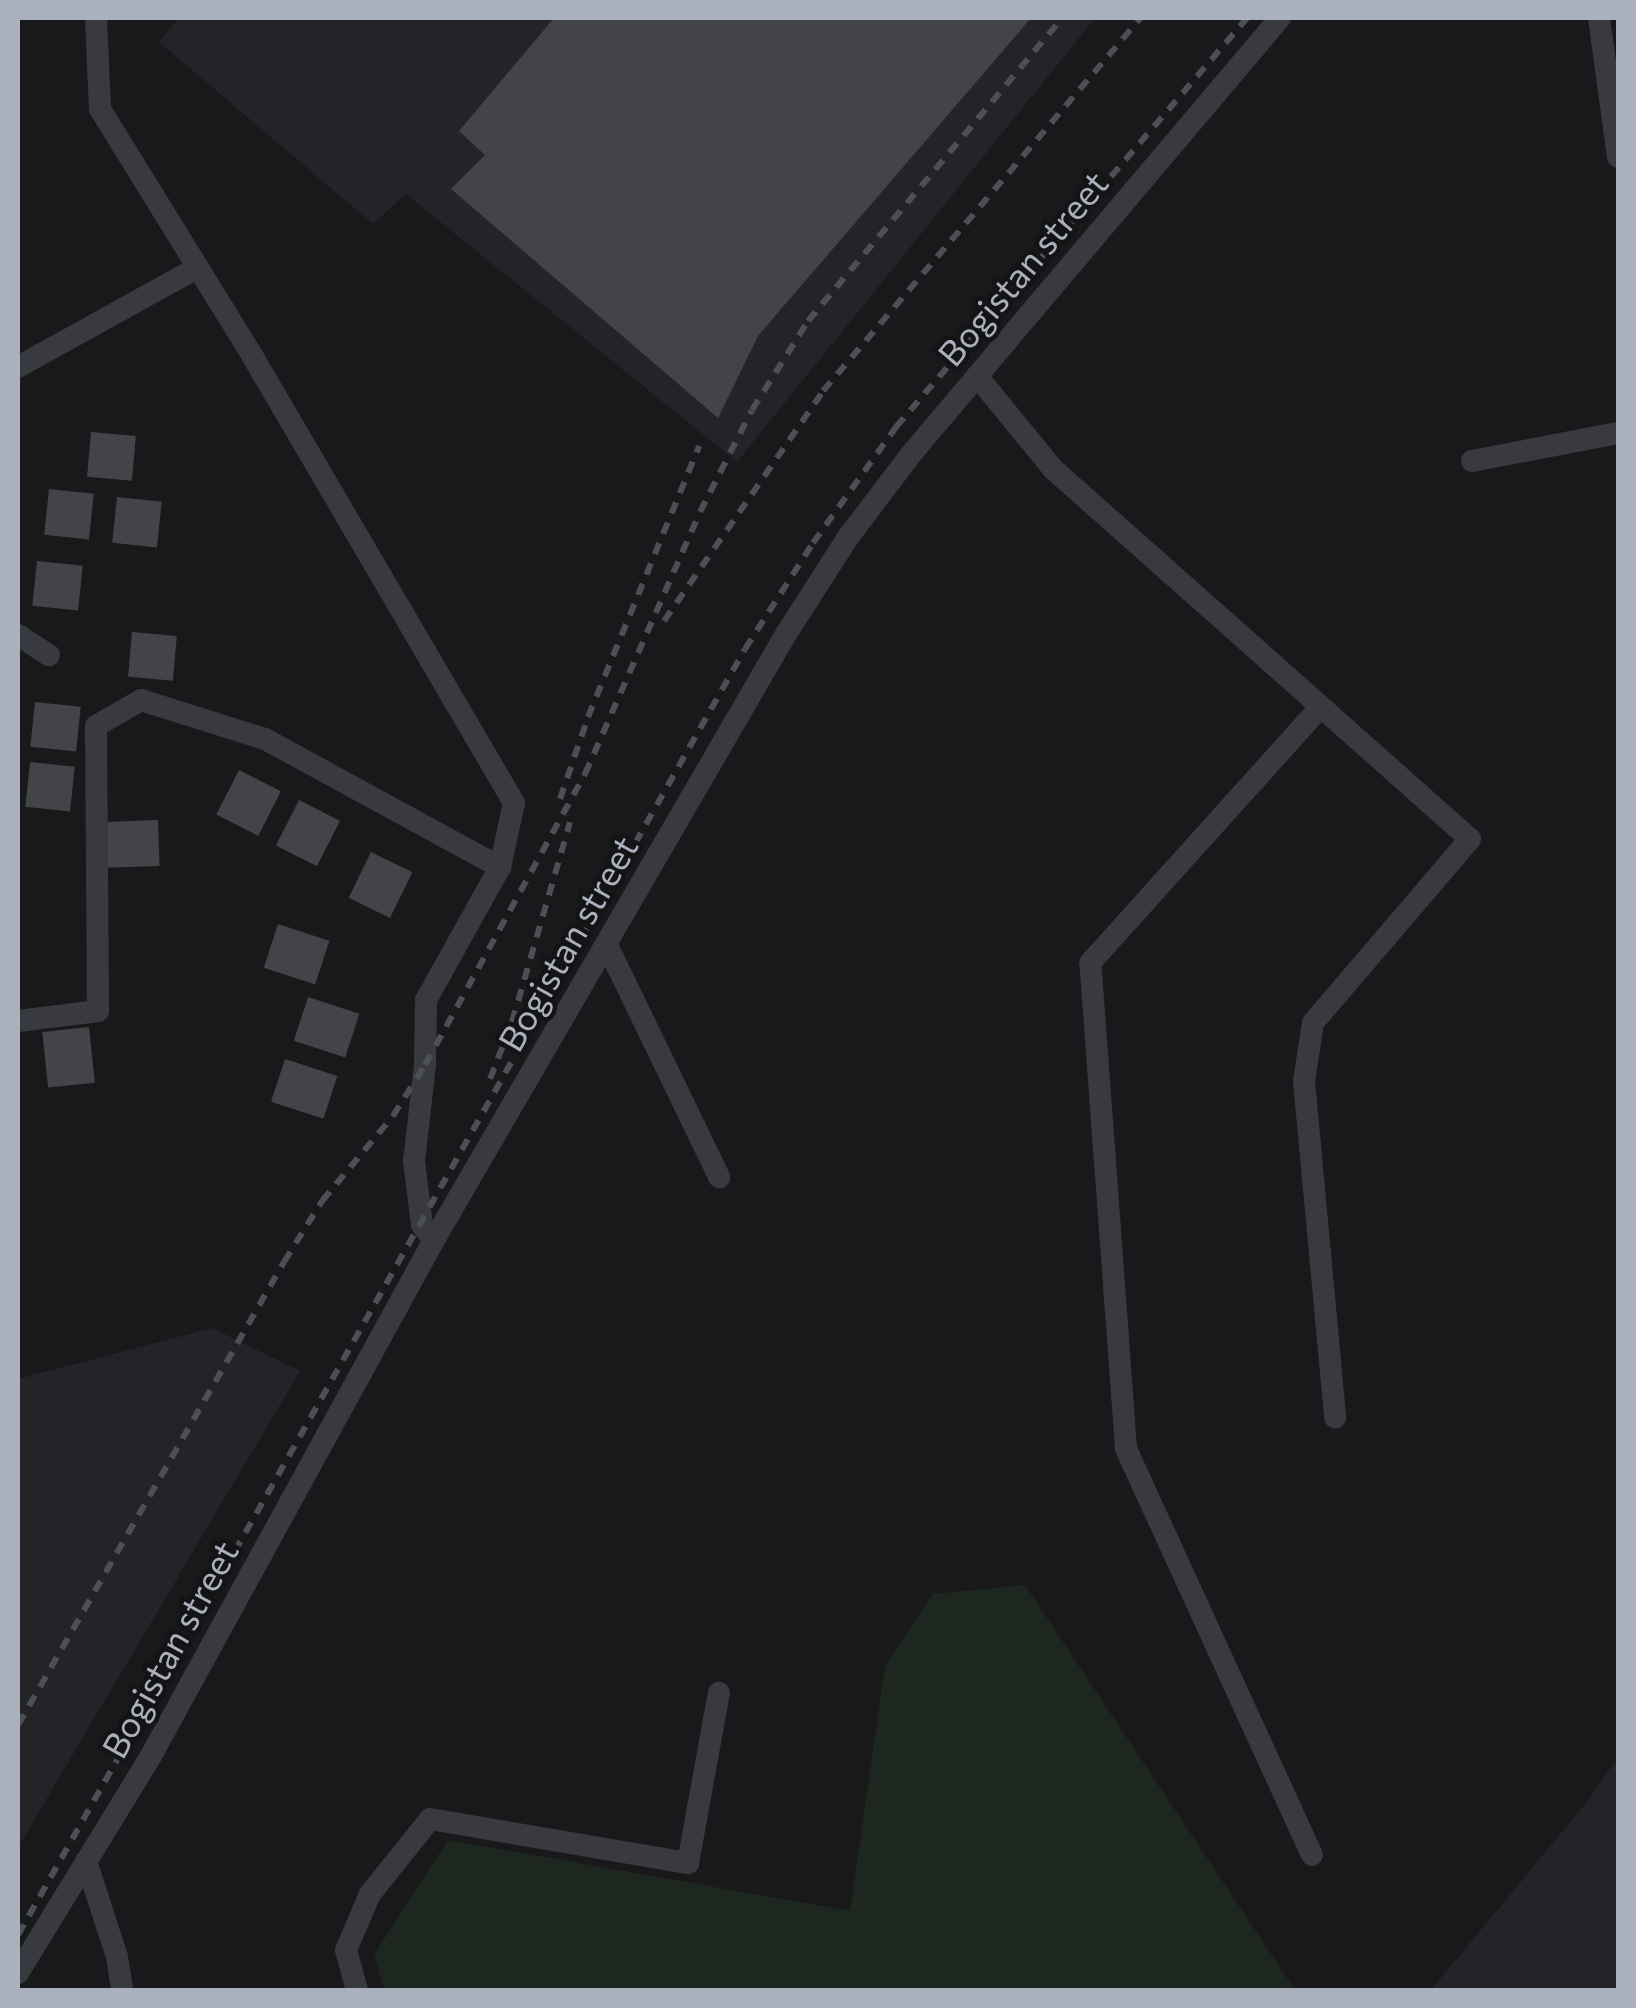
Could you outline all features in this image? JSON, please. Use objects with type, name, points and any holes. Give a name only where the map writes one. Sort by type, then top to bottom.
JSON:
[{"type":"street","points":[[96,18],[100,109],[194,268],[253,357],[514,803],[500,867],[426,1000],[425,1065],[414,1161],[422,1226],[434,1240]]},
{"type":"street","name":"Bogistan street","points":[[18,1974],[152,1754],[434,1240],[786,634],[849,536],[977,376],[1280,18]]},
{"type":"street","points":[[1599,18],[1618,157]]},
{"type":"street","points":[[18,367],[194,268]]},
{"type":"street","points":[[977,376],[1054,469],[1470,839],[1313,1024],[1304,1082],[1335,1418]]},
{"type":"street","points":[[1472,461],[1618,433]]},
{"type":"street","points":[[18,635],[49,655]]},
{"type":"street","points":[[18,1021],[98,1010],[96,726],[140,700],[265,739],[500,867]]},
{"type":"street","points":[[1312,1855],[1126,1448],[1090,963],[1320,708]]},
{"type":"street","points":[[607,945],[719,1177]]},
{"type":"street","points":[[357,1990],[346,1950],[370,1894],[430,1819],[688,1862],[719,1694]]},
{"type":"street","points":[[86,1861],[117,1957],[122,1990]]},
{"type":"shaded area","points":[[179,18],[1095,18],[737,462],[406,194],[373,224],[159,42]]},
{"type":"shaded area","points":[[212,1328],[300,1371],[18,1847],[18,1379]]},
{"type":"shaded area","points":[[1025,1585],[1295,1990],[385,1990],[374,1955],[448,1840],[850,1911],[885,1666],[933,1594]]},
{"type":"shaded area","points":[[1618,1757],[1618,1990],[1431,1990],[1586,1803]]},
{"type":"building","points":[[554,18],[1031,18],[758,336],[718,418],[451,189],[485,155],[459,131]]},
{"type":"building","points":[[91,432],[136,436],[132,481],[87,477]]},
{"type":"building","points":[[49,489],[94,494],[89,539],[44,535]]},
{"type":"building","points":[[117,497],[162,502],[157,547],[112,543]]},
{"type":"building","points":[[37,561],[83,566],[78,611],[32,606]]},
{"type":"building","points":[[132,632],[177,636],[173,681],[128,677]]},
{"type":"building","points":[[35,702],[81,707],[76,752],[30,747]]},
{"type":"building","points":[[30,762],[75,767],[70,811],[25,807]]},
{"type":"building","points":[[239,770],[281,791],[258,836],[216,815]]},
{"type":"building","points":[[299,800],[340,821],[317,866],[276,845]]},
{"type":"building","points":[[158,820],[160,866],[106,868],[104,822]]},
{"type":"building","points":[[371,852],[412,872],[390,918],[349,898]]},
{"type":"building","points":[[278,924],[329,941],[315,984],[264,968]]},
{"type":"building","points":[[308,997],[359,1014],[345,1057],[294,1041]]},
{"type":"building","points":[[89,1027],[95,1083],[48,1088],[42,1032]]},
{"type":"building","points":[[285,1059],[337,1076],[323,1119],[271,1102]]},
{"type":"railway","points":[[18,1725],[284,1262],[322,1201],[393,1116],[425,1065],[585,774],[700,512],[752,410],[808,321],[1062,18]]},
{"type":"railway","points":[[664,621],[823,391],[1141,18]]},
{"type":"railway","points":[[18,1935],[745,649],[813,543],[896,427],[1247,18]]},
{"type":"railway","points":[[560,799],[588,717],[699,446]]},
{"type":"railway","points":[[490,1079],[512,1022],[570,822]]}]
